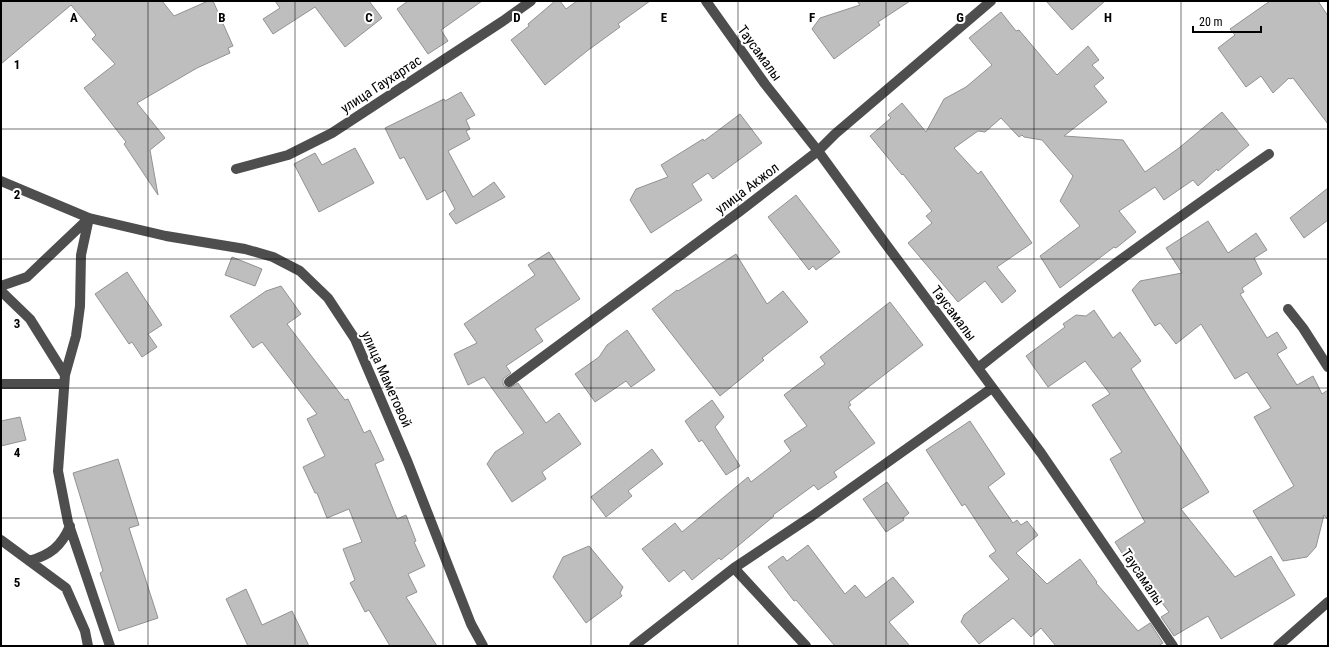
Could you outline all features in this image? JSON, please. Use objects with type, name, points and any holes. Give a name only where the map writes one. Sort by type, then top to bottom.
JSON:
[{"type":"street","name":"улица Гаухартас","points":[[236,169],[288,155],[332,133],[531,1]]},
{"type":"street","name":"Таусамалы","points":[[706,1],[765,84],[818,151],[1041,453],[1173,646]]},
{"type":"street","name":"улица Акжол","points":[[509,382],[739,212],[818,151],[835,134],[991,1]]},
{"type":"street","points":[[978,368],[1025,330],[1161,229],[1269,154]]},
{"type":"street","name":"улица Маметовой","points":[[1,181],[89,218],[166,236],[245,248],[273,257],[300,271],[328,298],[355,339],[408,463],[472,624],[483,646]]},
{"type":"street","points":[[1,286],[28,277],[89,218]]},
{"type":"street","points":[[89,218],[81,255],[80,306],[76,336],[64,380],[58,471],[70,526],[110,646]]},
{"type":"street","points":[[1,291],[30,319],[64,380]]},
{"type":"street","points":[[1288,309],[1303,328],[1328,367]]},
{"type":"street","points":[[1,384],[64,380]]},
{"type":"street","points":[[634,646],[734,568],[812,516],[992,388]]},
{"type":"street","points":[[29,561],[44,557],[57,547],[66,536],[70,526]]},
{"type":"street","points":[[1,540],[66,588],[85,631],[88,646]]},
{"type":"street","points":[[734,568],[806,646]]},
{"type":"street","points":[[1278,646],[1328,602]]},
{"type":"building","points":[[1,1],[162,1],[174,16],[208,1],[213,1],[233,46],[228,48],[230,53],[197,68],[137,103],[165,138],[150,150],[158,195],[124,144],[126,142],[84,88],[115,64],[92,39],[96,35],[71,5],[1,64]]},
{"type":"building","points":[[275,1],[369,1],[382,18],[345,47],[315,7],[273,34],[263,19],[280,8]]},
{"type":"building","points":[[408,1],[482,1],[441,30],[448,41],[428,54],[397,9]]},
{"type":"building","points":[[555,1],[560,1],[566,9],[577,1],[650,1],[618,24],[620,27],[587,51],[545,85],[511,40],[529,26],[528,24]]},
{"type":"building","points":[[857,1],[910,1],[878,22],[880,25],[834,59],[812,29],[820,18],[860,5]]},
{"type":"building","points":[[1046,1],[1105,1],[1072,30]]},
{"type":"building","points":[[1270,1],[1318,1],[1328,16],[1328,124],[1293,78],[1289,78],[1273,93],[1261,76],[1246,87],[1218,48],[1235,35],[1230,29]]},
{"type":"building","points":[[1001,12],[1016,31],[1019,30],[1057,75],[1088,46],[1099,60],[1092,65],[1104,78],[1094,86],[1107,102],[1064,136],[1123,140],[1145,172],[1179,148],[1222,112],[1249,145],[1218,171],[1217,169],[1198,186],[1193,180],[1164,200],[1155,187],[1119,211],[1136,232],[1060,288],[1040,256],[1080,226],[1060,201],[1073,176],[1042,140],[1024,137],[1022,135],[1019,137],[1001,118],[985,132],[978,131],[954,148],[978,174],[981,171],[1032,243],[997,267],[1016,291],[1002,303],[985,281],[958,302],[908,243],[932,223],[926,216],[932,211],[903,174],[902,175],[870,136],[891,118],[888,115],[902,103],[926,132],[944,99],[966,87],[992,65],[969,38]]},
{"type":"building","points":[[461,92],[475,115],[466,120],[470,129],[466,131],[470,139],[448,151],[473,197],[494,182],[505,197],[456,224],[449,214],[455,209],[445,190],[427,200],[404,157],[400,159],[385,128],[444,99],[445,101]]},
{"type":"building","points":[[740,114],[762,143],[713,179],[708,173],[692,184],[702,200],[651,233],[630,200],[636,189],[668,177],[661,165],[703,139],[704,141]]},
{"type":"building","points":[[355,148],[374,183],[319,212],[294,164],[315,153],[322,165]]},
{"type":"building","points":[[1328,188],[1328,220],[1304,238],[1290,218]]},
{"type":"building","points":[[796,195],[840,252],[816,270],[813,266],[809,270],[768,217]]},
{"type":"building","points":[[1208,221],[1228,253],[1256,233],[1267,250],[1254,258],[1262,274],[1242,288],[1244,292],[1240,294],[1267,338],[1277,332],[1287,348],[1277,354],[1297,385],[1313,376],[1322,394],[1328,390],[1328,520],[1324,515],[1316,547],[1307,557],[1283,561],[1253,511],[1294,486],[1254,417],[1271,408],[1247,372],[1235,379],[1201,324],[1176,344],[1160,323],[1155,326],[1132,290],[1140,281],[1182,273],[1166,248]]},
{"type":"building","points":[[549,252],[580,299],[535,329],[543,341],[506,366],[511,373],[503,379],[503,383],[504,386],[509,388],[518,383],[546,423],[559,413],[581,444],[542,472],[546,479],[512,502],[487,464],[495,452],[524,433],[484,377],[468,385],[454,354],[477,343],[464,324],[535,275],[528,265]]},
{"type":"building","points":[[736,254],[767,304],[783,291],[808,322],[762,358],[764,360],[720,396],[652,309],[677,290],[678,291]]},
{"type":"building","points":[[232,257],[262,269],[255,286],[225,275]]},
{"type":"building","points":[[127,272],[162,325],[148,334],[157,347],[142,357],[132,342],[129,344],[95,294]]},
{"type":"building","points":[[281,286],[301,314],[287,324],[345,400],[348,399],[364,433],[370,430],[384,460],[375,464],[397,519],[406,515],[416,541],[414,542],[425,566],[408,574],[417,592],[406,597],[437,646],[390,646],[369,610],[365,612],[350,583],[355,580],[343,549],[362,542],[349,509],[327,518],[317,493],[315,493],[303,467],[325,456],[307,419],[317,414],[262,342],[253,348],[230,316],[266,291]]},
{"type":"building","points":[[890,302],[923,345],[849,402],[851,405],[848,407],[875,443],[834,472],[837,477],[818,490],[814,485],[773,515],[774,516],[721,560],[719,558],[692,580],[684,570],[669,582],[642,549],[675,523],[682,532],[748,477],[751,482],[791,451],[784,441],[807,426],[784,395],[825,364],[820,357]]},
{"type":"building","points":[[1094,310],[1113,338],[1120,332],[1141,361],[1131,369],[1209,492],[1181,509],[1235,577],[1271,556],[1295,595],[1221,639],[1208,616],[1174,636],[1161,617],[1169,612],[1137,570],[1134,572],[1115,542],[1145,522],[1110,459],[1122,452],[1092,405],[1110,394],[1085,361],[1048,387],[1026,356],[1065,327],[1063,324],[1076,315],[1086,316]]},
{"type":"building","points":[[627,330],[655,370],[631,387],[626,381],[595,402],[575,374],[599,357],[607,345]]},
{"type":"building","points":[[712,400],[724,417],[715,427],[740,466],[726,475],[702,440],[699,442],[685,421]]},
{"type":"building","points":[[20,417],[26,440],[1,446],[1,421]]},
{"type":"building","points":[[970,421],[1005,474],[988,487],[1013,523],[1017,520],[1021,525],[1027,521],[1038,535],[1016,553],[1047,584],[1080,559],[1097,582],[1096,583],[1138,631],[1150,623],[1163,643],[1158,646],[1056,646],[1041,628],[1031,637],[1013,618],[979,644],[961,622],[964,615],[1009,579],[989,556],[996,551],[965,504],[962,506],[926,450]]},
{"type":"building","points":[[652,449],[663,464],[628,491],[632,496],[606,517],[591,497]]},
{"type":"building","points":[[118,459],[139,525],[129,528],[158,618],[119,631],[100,573],[103,571],[73,473]]},
{"type":"building","points":[[887,482],[909,513],[903,518],[904,520],[886,532],[863,499]]},
{"type":"building","points":[[808,545],[845,594],[855,585],[866,598],[893,577],[914,602],[889,622],[910,646],[835,646],[796,600],[794,601],[768,567],[783,556],[787,561]]},
{"type":"building","points":[[589,546],[623,587],[620,593],[622,596],[586,623],[553,577],[563,557]]},
{"type":"building","points":[[246,589],[262,625],[292,611],[309,646],[248,646],[226,599]]}]
